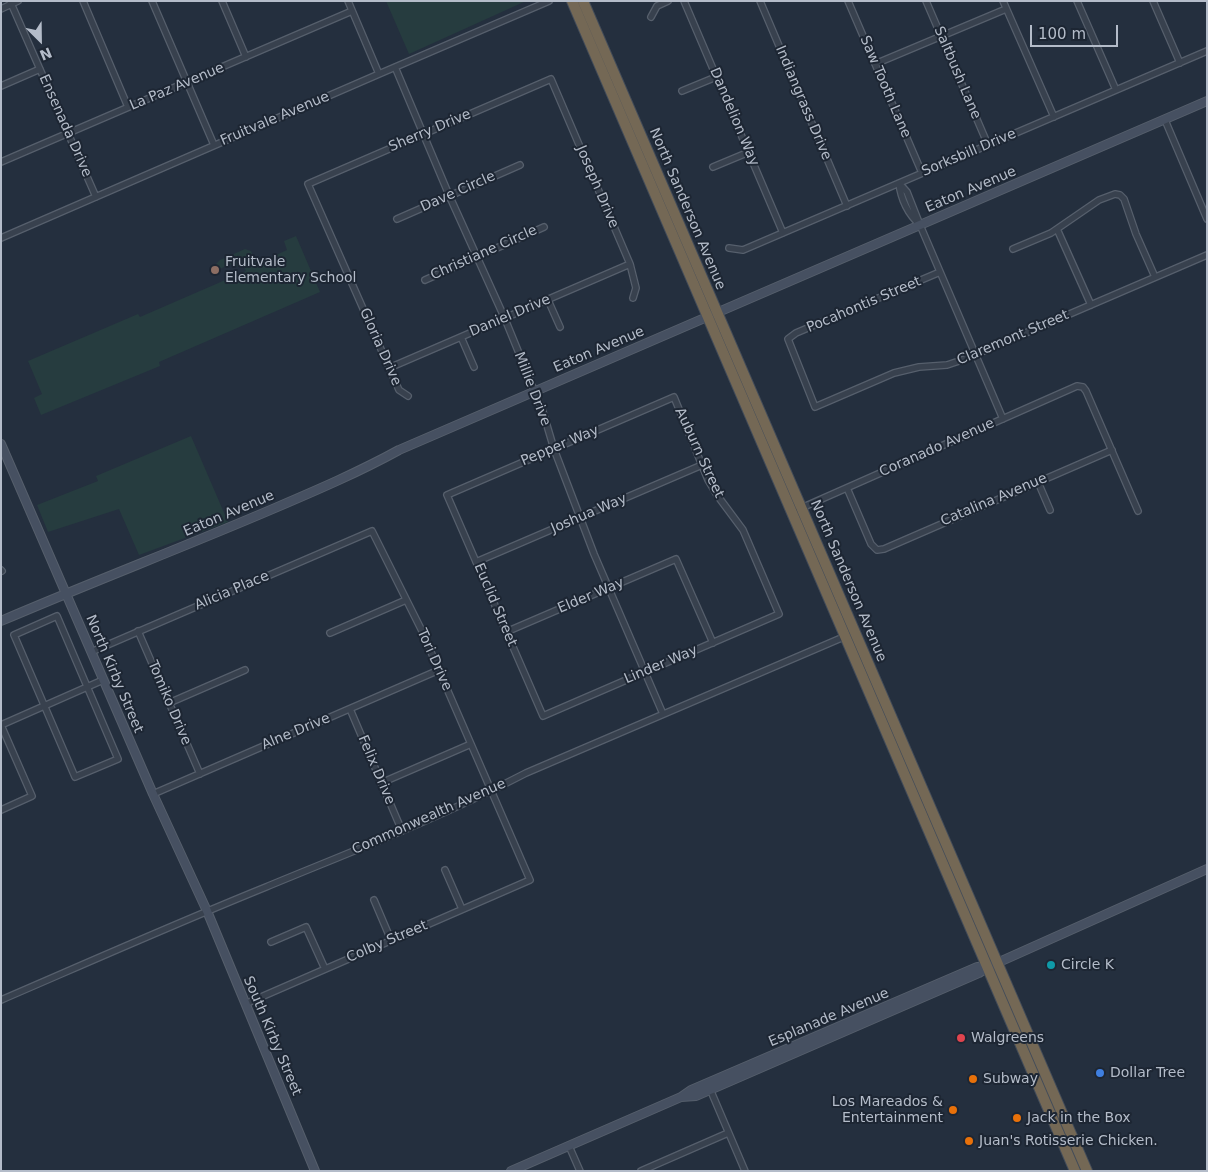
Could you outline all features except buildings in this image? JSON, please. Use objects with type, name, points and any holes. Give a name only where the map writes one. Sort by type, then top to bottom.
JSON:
[{"type":"highway","name":"North Sanderson Avenue","points":[[572,1],[713,314]]},
{"type":"highway","name":"North Sanderson Avenue","points":[[583,1],[713,314],[992,965],[1076,1171]]},
{"type":"highway","name":"North Sanderson Avenue","points":[[992,965],[1087,1171]]},
{"type":"street","points":[[1,8],[18,1]]},
{"type":"street","points":[[83,1],[128,107]]},
{"type":"street","points":[[152,1],[214,145]]},
{"type":"street","points":[[222,1],[246,56]]},
{"type":"street","points":[[348,1],[379,74]]},
{"type":"street","name":"Fruitvale Avenue","points":[[1,238],[550,1]]},
{"type":"street","points":[[651,17],[657,6],[668,1]]},
{"type":"street","name":"Dandelion Way","points":[[684,1],[783,233]]},
{"type":"street","name":"Indiangrass Drive","points":[[760,1],[847,206]]},
{"type":"street","name":"Saw Tooth Lane","points":[[848,1],[922,173]]},
{"type":"street","name":"Saltbush Lane","points":[[926,1],[988,145]]},
{"type":"street","points":[[1003,1],[1054,117]]},
{"type":"street","points":[[1078,1],[1116,90]]},
{"type":"street","points":[[1153,1],[1180,63]]},
{"type":"street","name":"Ensenada Drive","points":[[10,3],[96,196]]},
{"type":"street","points":[[875,64],[1006,9]]},
{"type":"street","name":"La Paz Avenue","points":[[1,162],[352,11]]},
{"type":"street","name":"Sorksbill Drive","points":[[729,248],[743,250],[1207,51]]},
{"type":"street","name":"Millie Drive","points":[[395,67],[422,134],[505,318],[543,412],[554,449],[580,518],[663,714]]},
{"type":"street","points":[[1,86],[40,69]]},
{"type":"street","points":[[682,91],[716,76]]},
{"type":"street","name":"Sherry Drive","points":[[308,184],[551,79]]},
{"type":"street","name":"Joseph Drive","points":[[551,79],[630,264],[636,288],[633,298]]},
{"type":"street","name":"Eaton Avenue","points":[[1,621],[226,529],[360,471],[399,450],[1207,101]]},
{"type":"street","points":[[1165,120],[1207,218]]},
{"type":"street","points":[[713,167],[749,152]]},
{"type":"street","name":"Dave Circle","points":[[397,219],[520,165]]},
{"type":"street","points":[[899,183],[907,192],[1003,419]]},
{"type":"street","name":"Gloria Drive","points":[[308,184],[399,390],[408,396]]},
{"type":"street","points":[[1013,249],[1058,229],[1099,200],[1115,194],[1120,195],[1124,199],[1136,234],[1156,277]]},
{"type":"street","name":"Christiane Circle","points":[[425,280],[544,227]]},
{"type":"street","points":[[1058,229],[1091,305]]},
{"type":"street","name":"Claremont Street","points":[[815,407],[894,373],[919,367],[946,366],[976,355],[1207,255]]},
{"type":"street","name":"Daniel Drive","points":[[389,368],[630,264]]},
{"type":"street","name":"Pocahontis Street","points":[[815,407],[788,339],[796,333],[940,272]]},
{"type":"street","points":[[548,300],[560,327]]},
{"type":"street","points":[[461,337],[474,366]]},
{"type":"street","name":"Coranado Avenue","points":[[797,510],[1077,386],[1083,387],[1086,391],[1112,450]]},
{"type":"street","name":"Pepper Way","points":[[447,495],[674,397]]},
{"type":"street","name":"Auburn Street","points":[[674,397],[712,488],[737,522],[746,538],[780,614]]},
{"type":"street","name":"North Kirby Street","points":[[1,444],[153,794],[207,911]]},
{"type":"street","points":[[1112,450],[1138,511]]},
{"type":"street","name":"Catalina Avenue","points":[[847,488],[871,544],[877,550],[884,549],[1112,450]]},
{"type":"street","name":"Joshua Way","points":[[476,562],[702,465]]},
{"type":"street","points":[[1038,482],[1050,510]]},
{"type":"street","name":"Euclid Street","points":[[447,495],[543,716]]},
{"type":"street","name":"Tori Drive","points":[[372,530],[439,670],[530,880]]},
{"type":"street","name":"Alicia Place","points":[[91,652],[372,530]]},
{"type":"street","name":"Elder Way","points":[[506,632],[676,559],[713,643]]},
{"type":"street","points":[[330,633],[406,600]]},
{"type":"street","name":"Linder Way","points":[[543,716],[780,614]]},
{"type":"street","points":[[57,616],[118,759],[75,777],[45,706],[14,635],[57,616]]},
{"type":"street","name":"Tomiko Drive","points":[[138,632],[200,774]]},
{"type":"street","name":"Commonwealth Avenue","points":[[1,1000],[207,911],[402,831],[526,773],[851,634]]},
{"type":"street","points":[[169,703],[245,670]]},
{"type":"street","name":"Alne Drive","points":[[153,794],[439,670]]},
{"type":"street","points":[[1,810],[32,796],[1,725],[104,680]]},
{"type":"street","name":"Felix Drive","points":[[350,709],[402,831]]},
{"type":"street","points":[[382,783],[471,744]]},
{"type":"street","name":"Esplanade Avenue","points":[[681,1098],[696,1096],[908,1005],[979,974],[992,965],[1207,869]]},
{"type":"street","points":[[445,870],[462,909]]},
{"type":"street","name":"Colby Street","points":[[245,1004],[530,880]]},
{"type":"street","points":[[374,900],[391,940]]},
{"type":"street","name":"South Kirby Street","points":[[207,911],[315,1171]]},
{"type":"street","points":[[271,942],[306,927],[325,969]]},
{"type":"street","name":"Esplanade Avenue","points":[[511,1171],[681,1098],[691,1090],[977,967],[992,965]]},
{"type":"street","points":[[710,1089],[744,1171]]},
{"type":"street","points":[[641,1171],[728,1133]]},
{"type":"street","points":[[569,1146],[580,1171]]},
{"type":"green space","points":[[386,1],[526,1],[409,54]]},
{"type":"green space","points":[[296,236],[320,292],[159,362],[160,366],[41,415],[34,398],[42,394],[28,361],[138,314],[140,317],[246,271],[243,265],[235,267],[230,264],[218,270],[216,264],[220,260],[245,249],[251,251],[256,264],[287,250],[284,241]]},
{"type":"green space","points":[[191,436],[228,522],[139,555],[119,509],[48,532],[37,505],[98,481],[96,476]]},
{"type":"place","name":"Fruitvale Elementary School","points":[[215,270]]},
{"type":"place","name":"Circle K","points":[[1051,965]]},
{"type":"place","name":"Walgreens","points":[[961,1038]]},
{"type":"place","name":"Dollar Tree","points":[[1100,1073]]},
{"type":"place","name":"Subway","points":[[973,1079]]},
{"type":"place","name":"Los Mareados & Entertainment","points":[[953,1110]]},
{"type":"place","name":"Jack in the Box","points":[[1017,1118]]},
{"type":"place","name":"Juan's Rotisserie Chicken.","points":[[969,1141]]}]
